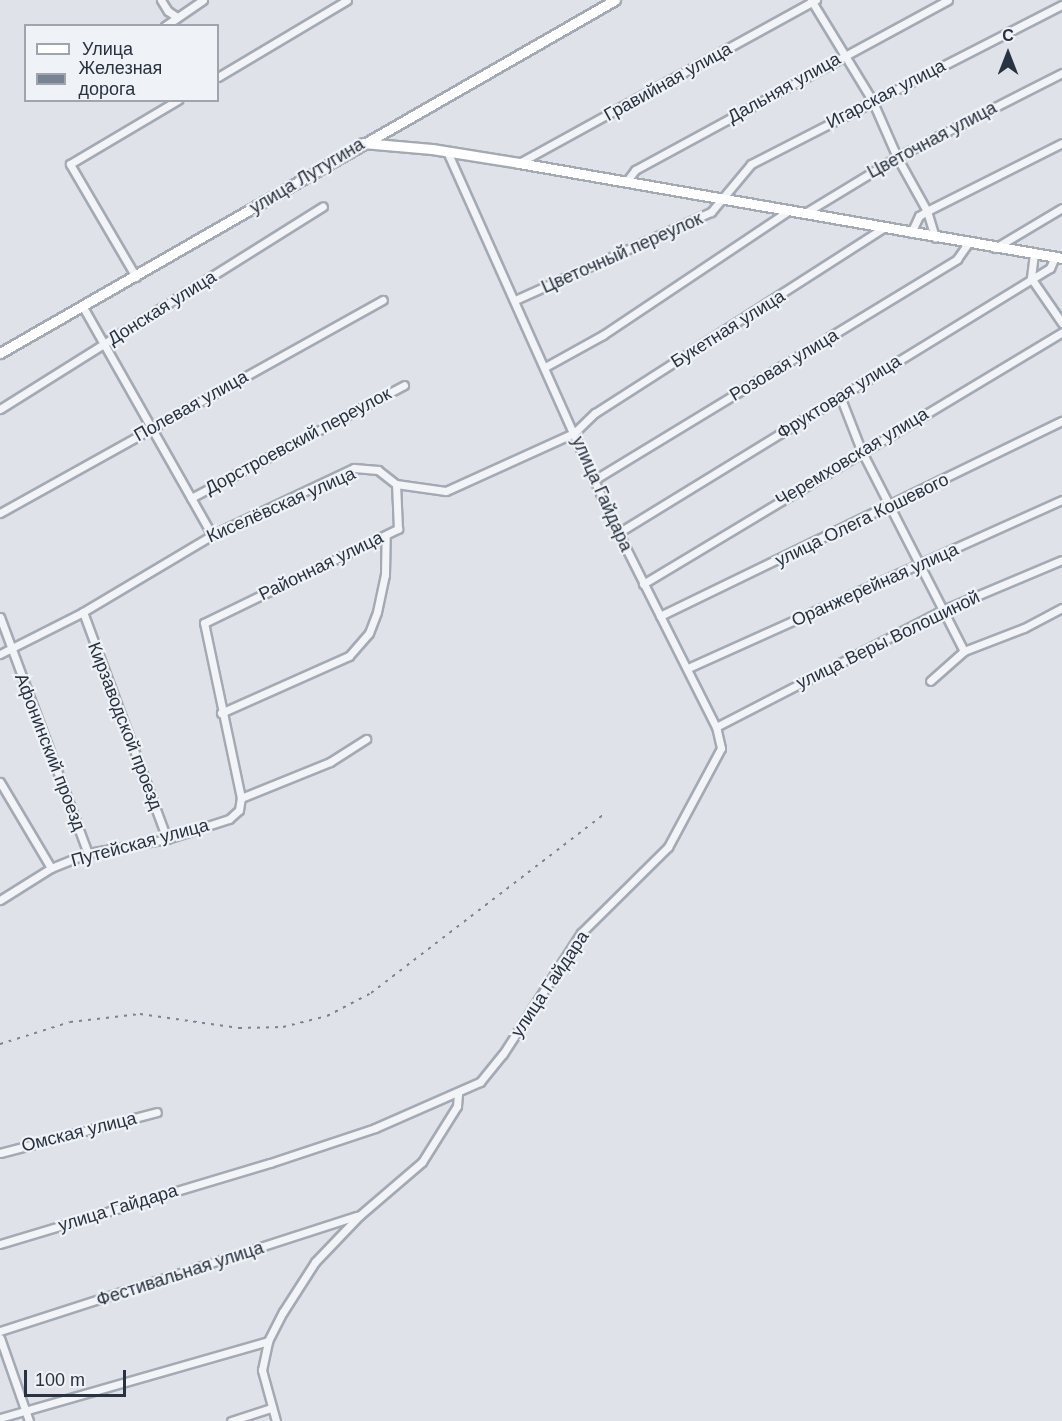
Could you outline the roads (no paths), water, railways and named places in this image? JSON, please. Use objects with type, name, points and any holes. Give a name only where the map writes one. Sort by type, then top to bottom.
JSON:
[{"type":"main road","name":"улица Лутугина","points":[[0,353],[615,0]]},
{"type":"main road","points":[[363,143],[519,163],[790,210],[935,238],[1058,257]]},
{"type":"street","points":[[161,0],[168,11],[177,17]]},
{"type":"street","points":[[168,24],[203,0]]},
{"type":"street","points":[[219,76],[347,0]]},
{"type":"street","name":"Дальняя улица","points":[[626,182],[635,170],[844,54],[948,0]]},
{"type":"street","points":[[813,1],[872,100],[897,157],[927,211],[935,238]]},
{"type":"street","name":"Гравийная улица","points":[[519,163],[813,1]]},
{"type":"street","name":"Игарская улица","points":[[723,198],[752,164],[872,100],[1062,5]]},
{"type":"street","name":"Цветочная улица","points":[[805,213],[897,157],[1062,73]]},
{"type":"street","points":[[136,277],[70,164],[175,102]]},
{"type":"street","points":[[911,233],[920,216],[927,211],[1062,143]]},
{"type":"street","name":"улица Гайдара","points":[[0,1244],[270,1163],[458,1094],[480,1082],[498,1061],[581,933],[668,847],[721,748],[716,727],[618,533],[447,152]]},
{"type":"street","name":"Цветочный переулок","points":[[515,300],[711,213],[723,198]]},
{"type":"street","name":"Донская улица","points":[[0,409],[323,206]]},
{"type":"street","points":[[995,248],[1062,208]]},
{"type":"street","points":[[545,367],[603,335],[790,210]]},
{"type":"street","name":"Букетная улица","points":[[574,433],[595,413],[883,228]]},
{"type":"street","name":"Розовая улица","points":[[594,480],[957,259],[968,243]]},
{"type":"street","points":[[1034,253],[1031,278],[1062,323]]},
{"type":"street","name":"Фруктовая улица","points":[[618,533],[1050,268],[1058,257]]},
{"type":"street","name":"Полевая улица","points":[[0,513],[382,300]]},
{"type":"street","points":[[83,307],[212,535]]},
{"type":"street","name":"Черемховская улица","points":[[644,584],[861,450],[1062,333]]},
{"type":"street","name":"Дорстроевский переулок","points":[[191,498],[404,385]]},
{"type":"street","points":[[840,396],[861,450],[889,508],[921,565],[964,651]]},
{"type":"street","name":"улица Олега Кошевого","points":[[660,616],[889,508],[1062,421]]},
{"type":"street","name":"Киселёвская улица","points":[[0,654],[82,612],[212,535],[354,468],[378,470],[396,484],[446,491],[574,433]]},
{"type":"street","name":"Районная улица","points":[[221,713],[204,623],[398,529],[396,484]]},
{"type":"street","name":"Оранжерейная улица","points":[[688,668],[1062,500]]},
{"type":"street","points":[[366,740],[330,762],[241,798],[221,713],[350,656],[369,633],[377,612],[385,575],[386,536]]},
{"type":"street","name":"улица Веры Волошиной","points":[[716,727],[943,610],[1062,560]]},
{"type":"street","points":[[930,681],[964,651],[1024,628],[1062,608]]},
{"type":"street","name":"Кирзаводской проезд","points":[[82,612],[167,839]]},
{"type":"street","name":"Афонинский проезд","points":[[0,617],[88,853]]},
{"type":"street","points":[[0,782],[51,868]]},
{"type":"street","name":"Путейская улица","points":[[0,900],[51,868],[88,853],[167,839],[229,819],[239,810],[241,798]]},
{"type":"street","points":[[276,1421],[262,1370],[267,1341],[315,1262],[359,1216],[422,1162],[457,1106],[458,1094]]},
{"type":"street","name":"Омская улица","points":[[0,1153],[157,1112]]},
{"type":"street","name":"Фестивальная улица","points":[[0,1331],[359,1216]]},
{"type":"street","points":[[0,1338],[29,1421]]},
{"type":"street","points":[[0,1418],[267,1341]]},
{"type":"street","points":[[231,1421],[271,1408]]},
{"type":"railway","points":[[0,1044],[70,1022],[140,1014],[239,1028],[283,1027],[327,1016],[371,993],[604,814]]}]
